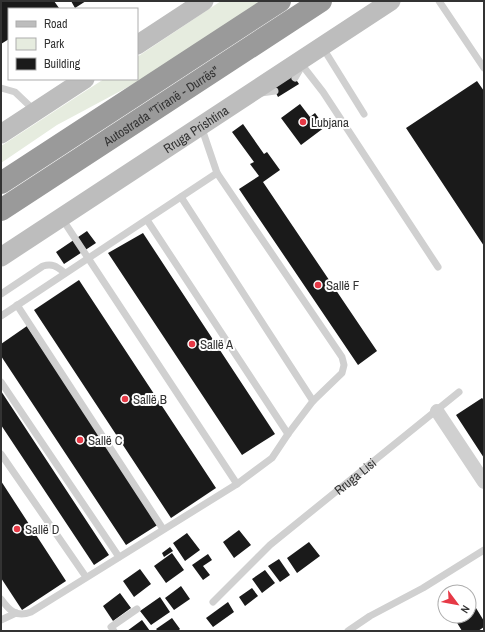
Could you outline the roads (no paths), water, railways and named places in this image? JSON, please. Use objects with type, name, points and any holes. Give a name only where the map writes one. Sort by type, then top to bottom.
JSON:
[{"type":"highway","name":"Autostrada \"Tiranë - Durrës\"","points":[[1,182],[280,1]]},
{"type":"highway","name":"Autostrada \"Tiranë - Durrës\"","points":[[1,210],[321,1]]},
{"type":"main road","points":[[138,44],[204,1]]},
{"type":"main road","name":"Rruga Prishtina","points":[[1,257],[250,92],[304,61],[322,46],[391,1]]},
{"type":"main road","points":[[1,134],[83,80]]},
{"type":"street","points":[[437,411],[484,482]]},
{"type":"lane","points":[[439,1],[484,68]]},
{"type":"lane","points":[[322,46],[364,114]]},
{"type":"lane","points":[[295,78],[304,61]]},
{"type":"lane","points":[[304,61],[438,267]]},
{"type":"lane","points":[[1,88],[15,92],[35,112]]},
{"type":"lane","points":[[250,92],[264,93],[275,91]]},
{"type":"lane","points":[[1,598],[8,609],[16,613],[24,615],[31,612],[237,484],[272,458],[313,401],[342,373],[344,365],[342,357],[218,173],[201,125]]},
{"type":"lane","points":[[1,316],[218,173]]},
{"type":"lane","points":[[181,197],[313,401]]},
{"type":"lane","points":[[61,217],[237,484]]},
{"type":"lane","points":[[147,220],[288,434]]},
{"type":"lane","points":[[1,294],[43,266],[49,264],[54,265],[65,273]]},
{"type":"lane","points":[[17,305],[163,529]]},
{"type":"lane","points":[[1,382],[119,557]]},
{"type":"lane","name":"Rruga Lisi","points":[[213,602],[270,545],[459,392]]},
{"type":"lane","points":[[1,454],[86,577]]},
{"type":"lane","points":[[348,631],[370,616],[423,588],[484,550]]},
{"type":"lane","points":[[114,631],[111,627],[138,609]]},
{"type":"lane","points":[[1,620],[16,613]]},
{"type":"place","name":"Lubjana","points":[[303,122]]},
{"type":"place","name":"Sallë F","points":[[318,285]]},
{"type":"place","name":"Sallë A","points":[[192,344]]},
{"type":"place","name":"Sallë B","points":[[125,399]]},
{"type":"place","name":"Sallë C","points":[[80,440]]},
{"type":"place","name":"Sallë D","points":[[17,529]]}]
